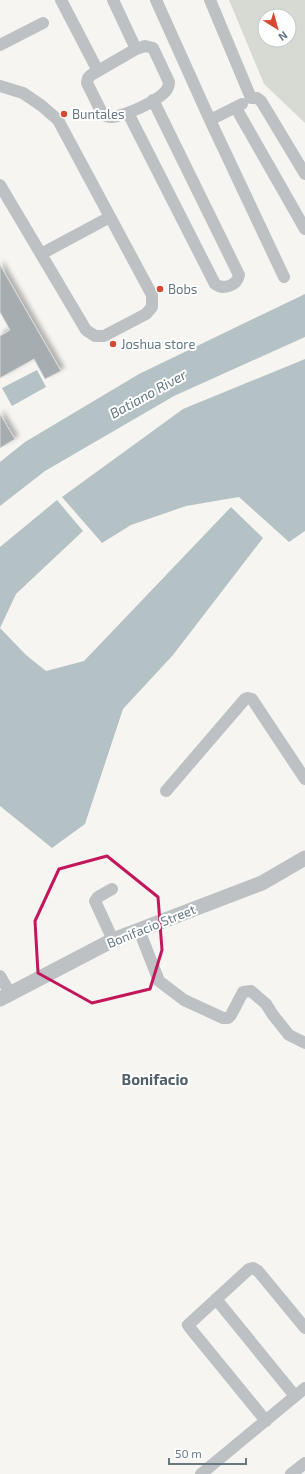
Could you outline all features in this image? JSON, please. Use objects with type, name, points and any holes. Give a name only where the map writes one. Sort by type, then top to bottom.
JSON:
[{"type":"street","points":[[61,0],[98,71]]},
{"type":"street","points":[[113,0],[136,49]]},
{"type":"street","points":[[156,0],[210,120],[284,277]]},
{"type":"street","points":[[210,0],[251,98]]},
{"type":"street","points":[[0,45],[44,23]]},
{"type":"street","points":[[145,46],[153,48],[169,82],[166,91],[153,100],[128,113],[112,117],[103,114],[87,83],[88,78],[136,49],[145,46]]},
{"type":"street","points":[[0,86],[23,93],[42,106],[58,120],[152,295],[152,307],[146,314],[104,336],[95,336],[86,330],[0,185]]},
{"type":"street","points":[[210,120],[236,108],[251,98],[257,98],[261,101],[305,174]]},
{"type":"street","points":[[128,113],[215,284],[219,288],[224,288],[234,283],[238,279],[239,275],[153,100]]},
{"type":"street","points":[[236,108],[305,228]]},
{"type":"street","points":[[41,254],[110,217]]},
{"type":"street","points":[[166,791],[245,699],[248,698],[252,699],[305,779]]},
{"type":"street","name":"Bonifacio Street","points":[[5,996],[113,940],[262,883],[305,858]]},
{"type":"street","points":[[112,889],[98,897],[95,901],[113,940]]},
{"type":"street","points":[[139,930],[158,981],[184,1000],[223,1018],[228,1018],[243,992],[252,991],[266,1004],[273,1016],[290,1035],[305,1043]]},
{"type":"street","points":[[0,976],[5,996]]},
{"type":"street","points":[[266,1421],[189,1326],[190,1323],[249,1269],[253,1268],[258,1270],[305,1328]]},
{"type":"street","points":[[216,1299],[295,1396]]},
{"type":"street","points":[[201,1474],[305,1388]]},
{"type":"street","points":[[291,1474],[305,1463]]},
{"type":"highlighted area","points":[[107,856],[158,897],[162,950],[150,989],[92,1003],[38,973],[35,921],[59,869]]},
{"type":"shaded area","points":[[229,0],[305,0],[305,123],[264,84]]},
{"type":"water","name":"Batiano River","points":[[305,294],[305,337],[174,396],[45,471],[0,506],[0,462],[25,442],[139,374]]},
{"type":"water","points":[[305,359],[305,531],[289,542],[239,497],[186,506],[131,525],[102,543],[62,497],[183,409]]},
{"type":"water","points":[[37,370],[46,387],[12,406],[2,388]]},
{"type":"water","points":[[57,500],[83,531],[16,594],[0,628],[0,547]]},
{"type":"water","points":[[231,507],[263,538],[173,655],[123,709],[85,824],[52,848],[0,806],[0,628],[26,655],[46,671],[84,661]]},
{"type":"building","points":[[0,265],[61,371],[45,379],[34,359],[0,378],[0,336],[10,330],[0,312]]},
{"type":"building","points":[[0,414],[15,439],[0,448]]},
{"type":"place","name":"Buntales","points":[[64,114]]},
{"type":"place","name":"Bobs","points":[[160,289]]},
{"type":"place","name":"Joshua store","points":[[113,344]]},
{"type":"district","name":"Bonifacio","points":[[155,1080]]}]
